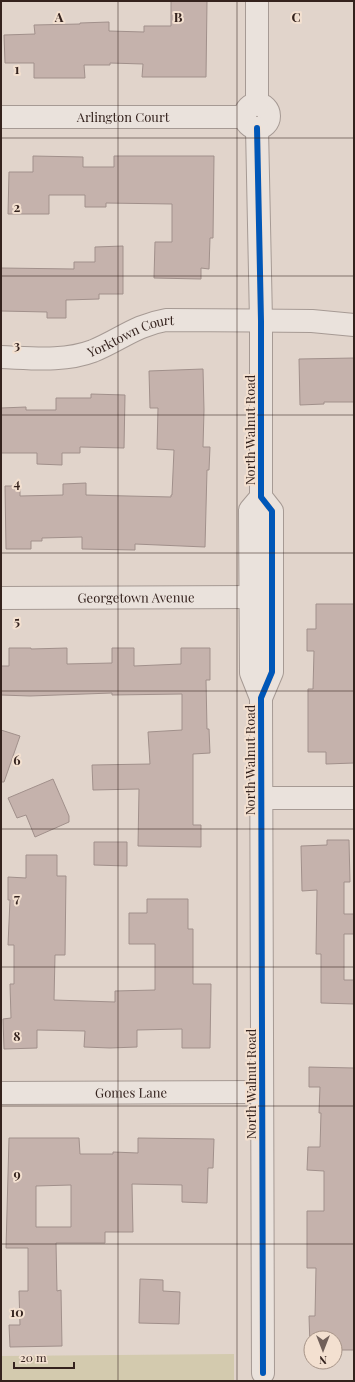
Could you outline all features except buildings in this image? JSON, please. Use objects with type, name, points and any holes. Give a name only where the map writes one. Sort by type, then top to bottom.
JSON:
[{"type":"street","name":"North Walnut Road","points":[[257,1],[253,117],[260,320],[261,497],[272,511],[272,672],[261,698]]},
{"type":"street","name":"Arlington Court","points":[[1,117],[253,117]]},
{"type":"street","name":"Yorktown Court","points":[[1,357],[62,358],[72,356],[92,351],[139,327],[161,321],[312,321],[354,325]]},
{"type":"street","name":"North Walnut Road","points":[[261,497],[250,510],[250,597],[251,673],[261,698],[263,1378]]},
{"type":"street","name":"Georgetown Avenue","points":[[1,598],[272,597]]},
{"type":"street","points":[[262,798],[354,798]]},
{"type":"street","name":"Gomes Lane","points":[[1,1093],[262,1092]]},
{"type":"shaded area","points":[[234,1354],[234,1381],[1,1381],[1,1356]]},
{"type":"cycle path","points":[[257,128],[261,321],[261,497],[272,511],[272,672],[261,698],[263,1373]]}]
